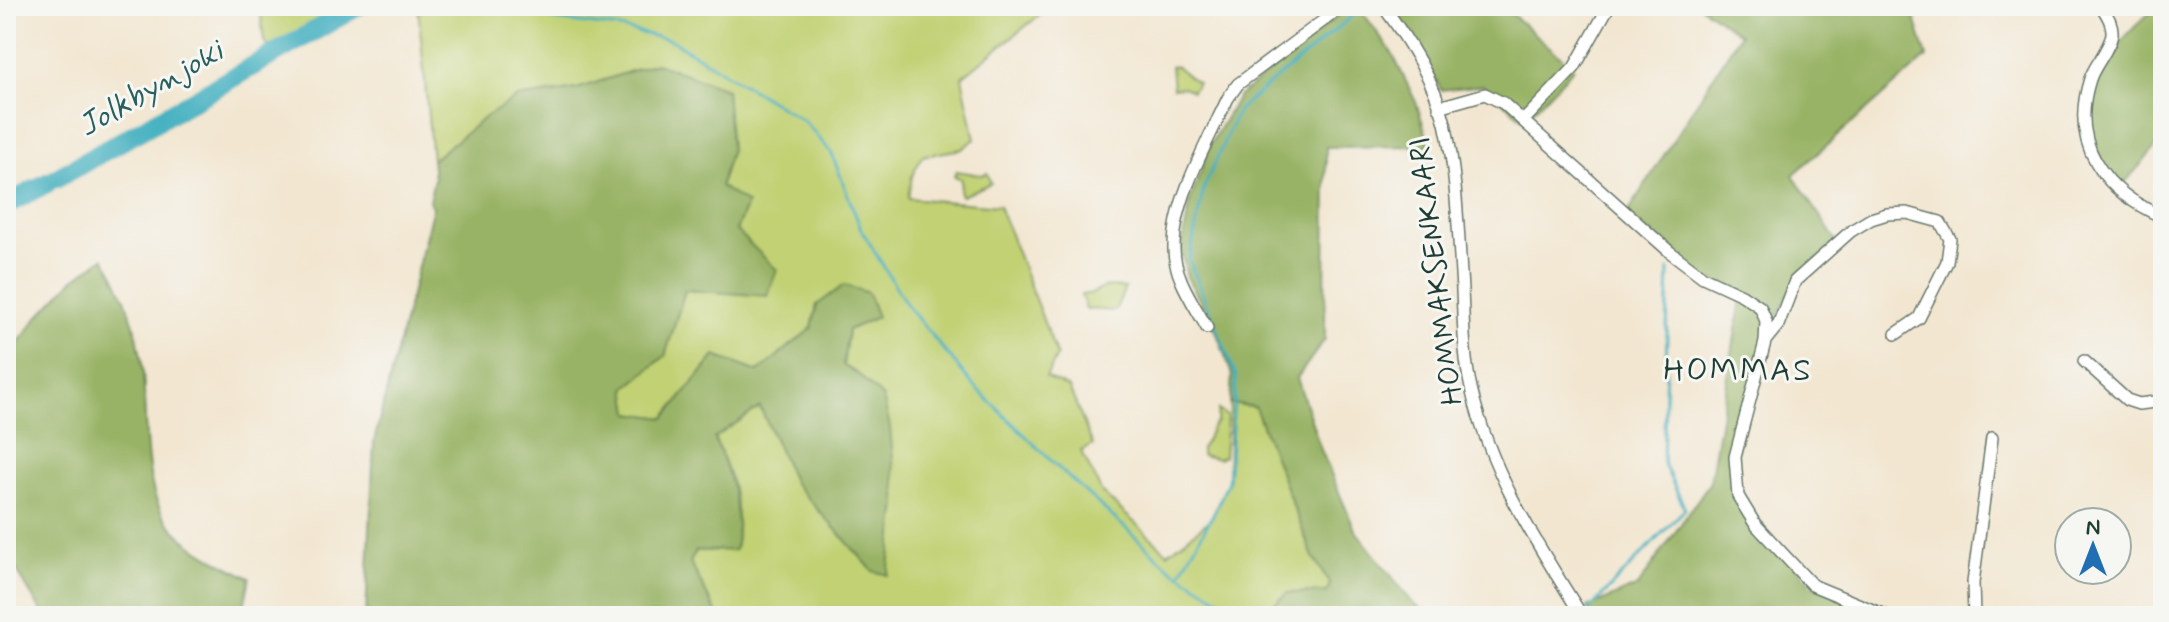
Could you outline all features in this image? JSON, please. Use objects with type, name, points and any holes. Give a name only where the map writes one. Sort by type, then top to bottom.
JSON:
[{"type":"street","points":[[1207,328],[1181,281],[1174,249],[1183,197],[1228,98],[1238,84],[1343,6]]},
{"type":"street","name":"HOMMAKSENKAARI","points":[[1383,6],[1405,35],[1423,68],[1439,107],[1449,146],[1464,342],[1480,421],[1514,505],[1582,616]]},
{"type":"street","points":[[1524,120],[1574,68],[1609,6]]},
{"type":"street","points":[[2101,6],[2111,23],[2112,36],[2091,77],[2085,102],[2085,134],[2102,175],[2128,199],[2163,217]]},
{"type":"street","points":[[1439,107],[1485,94],[1503,103],[1670,252],[1703,277],[1760,307],[1766,321],[1765,342],[1735,457],[1738,496],[1755,524],[1812,585],[1887,616]]},
{"type":"street","points":[[1765,342],[1778,325],[1795,281],[1828,250],[1871,219],[1907,213],[1940,222],[1950,239],[1947,262],[1919,318],[1896,334]]},
{"type":"street","points":[[2084,361],[2127,400],[2139,404],[2163,401]]},
{"type":"street","points":[[1974,616],[1973,583],[1992,438]]},
{"type":"green space","points":[[260,6],[349,6],[272,52],[264,41]]},
{"type":"green space","points":[[418,6],[1051,6],[962,77],[975,139],[962,149],[922,156],[912,176],[908,198],[999,206],[1057,356],[1046,377],[1069,388],[1093,445],[1081,451],[1102,493],[1168,553],[1210,520],[1228,482],[1230,403],[1255,407],[1313,557],[1330,583],[1327,592],[1287,593],[1260,616],[718,616],[690,562],[695,551],[735,550],[737,521],[734,492],[714,438],[760,407],[794,483],[888,574],[889,562],[859,375],[843,366],[848,330],[868,293],[844,285],[817,305],[812,328],[758,372],[715,356],[665,418],[630,413],[626,388],[665,356],[685,290],[767,295],[736,230],[747,204],[720,186],[731,149],[656,63],[577,89],[517,98],[484,118],[432,160]]},
{"type":"green space","points":[[1350,6],[1358,6],[1392,53],[1416,102],[1430,146],[1326,147],[1325,339],[1297,378],[1321,450],[1355,530],[1413,603],[1431,616],[1260,616],[1287,593],[1327,592],[1330,583],[1313,557],[1255,407],[1230,403],[1232,375],[1216,331],[1187,277],[1181,250],[1191,198],[1211,143],[1238,97]]},
{"type":"green space","points":[[1392,6],[1502,6],[1574,68],[1524,120],[1483,85],[1441,90],[1417,44]]},
{"type":"green space","points":[[1700,6],[1911,6],[1927,57],[1793,175],[1837,242],[1795,281],[1765,342],[1735,457],[1738,496],[1812,585],[1887,616],[1591,616],[1587,608],[1638,586],[1710,482],[1742,295],[1703,277],[1627,214],[1740,34]]},
{"type":"green space","points":[[2158,6],[2163,6],[2163,139],[2122,186],[2102,162],[2092,138],[2089,114],[2094,90],[2104,67],[2119,45]]},
{"type":"green space","points":[[656,63],[726,89],[731,149],[720,186],[747,204],[736,230],[777,270],[767,296],[685,290],[665,356],[626,388],[630,413],[665,418],[715,356],[758,372],[812,328],[817,305],[844,285],[868,293],[877,317],[848,330],[843,365],[859,375],[883,398],[890,427],[897,504],[888,575],[873,571],[794,483],[760,407],[714,438],[734,492],[737,521],[735,550],[696,551],[690,562],[718,616],[366,615],[374,442],[433,207],[429,201],[434,179],[432,160],[484,118],[517,98],[577,89]]},
{"type":"green space","points":[[1171,66],[1176,66],[1197,83],[1192,91],[1184,87],[1173,88]]},
{"type":"green space","points":[[956,171],[987,173],[991,183],[962,196],[961,179],[954,176]]},
{"type":"green space","points":[[104,258],[125,299],[138,343],[143,373],[148,464],[156,499],[162,513],[179,535],[213,559],[250,578],[242,616],[44,616],[6,552],[6,359],[38,317],[74,279]]},
{"type":"green space","points":[[1104,287],[1125,288],[1115,311],[1086,309],[1081,295]]},
{"type":"green space","points":[[1218,410],[1227,416],[1224,456],[1218,459],[1201,455],[1201,448],[1217,422]]},
{"type":"waterway","name":"Jolkbynjoki","points":[[57,178],[358,6]]},
{"type":"waterway","points":[[543,6],[554,20],[620,28],[671,40],[804,121],[831,152],[861,229],[908,307],[974,386],[1066,475],[1170,568],[1234,608],[1235,616]]},
{"type":"waterway","points":[[1181,572],[1228,482],[1236,376],[1189,260],[1204,188],[1238,110],[1356,13]]},
{"type":"waterway","name":"Jolkbynjoki","points":[[6,205],[47,183]]},
{"type":"waterway","points":[[1589,610],[1685,509],[1663,462],[1669,270]]},
{"type":"district","name":"HOMMAS","points":[[1738,371]]}]
